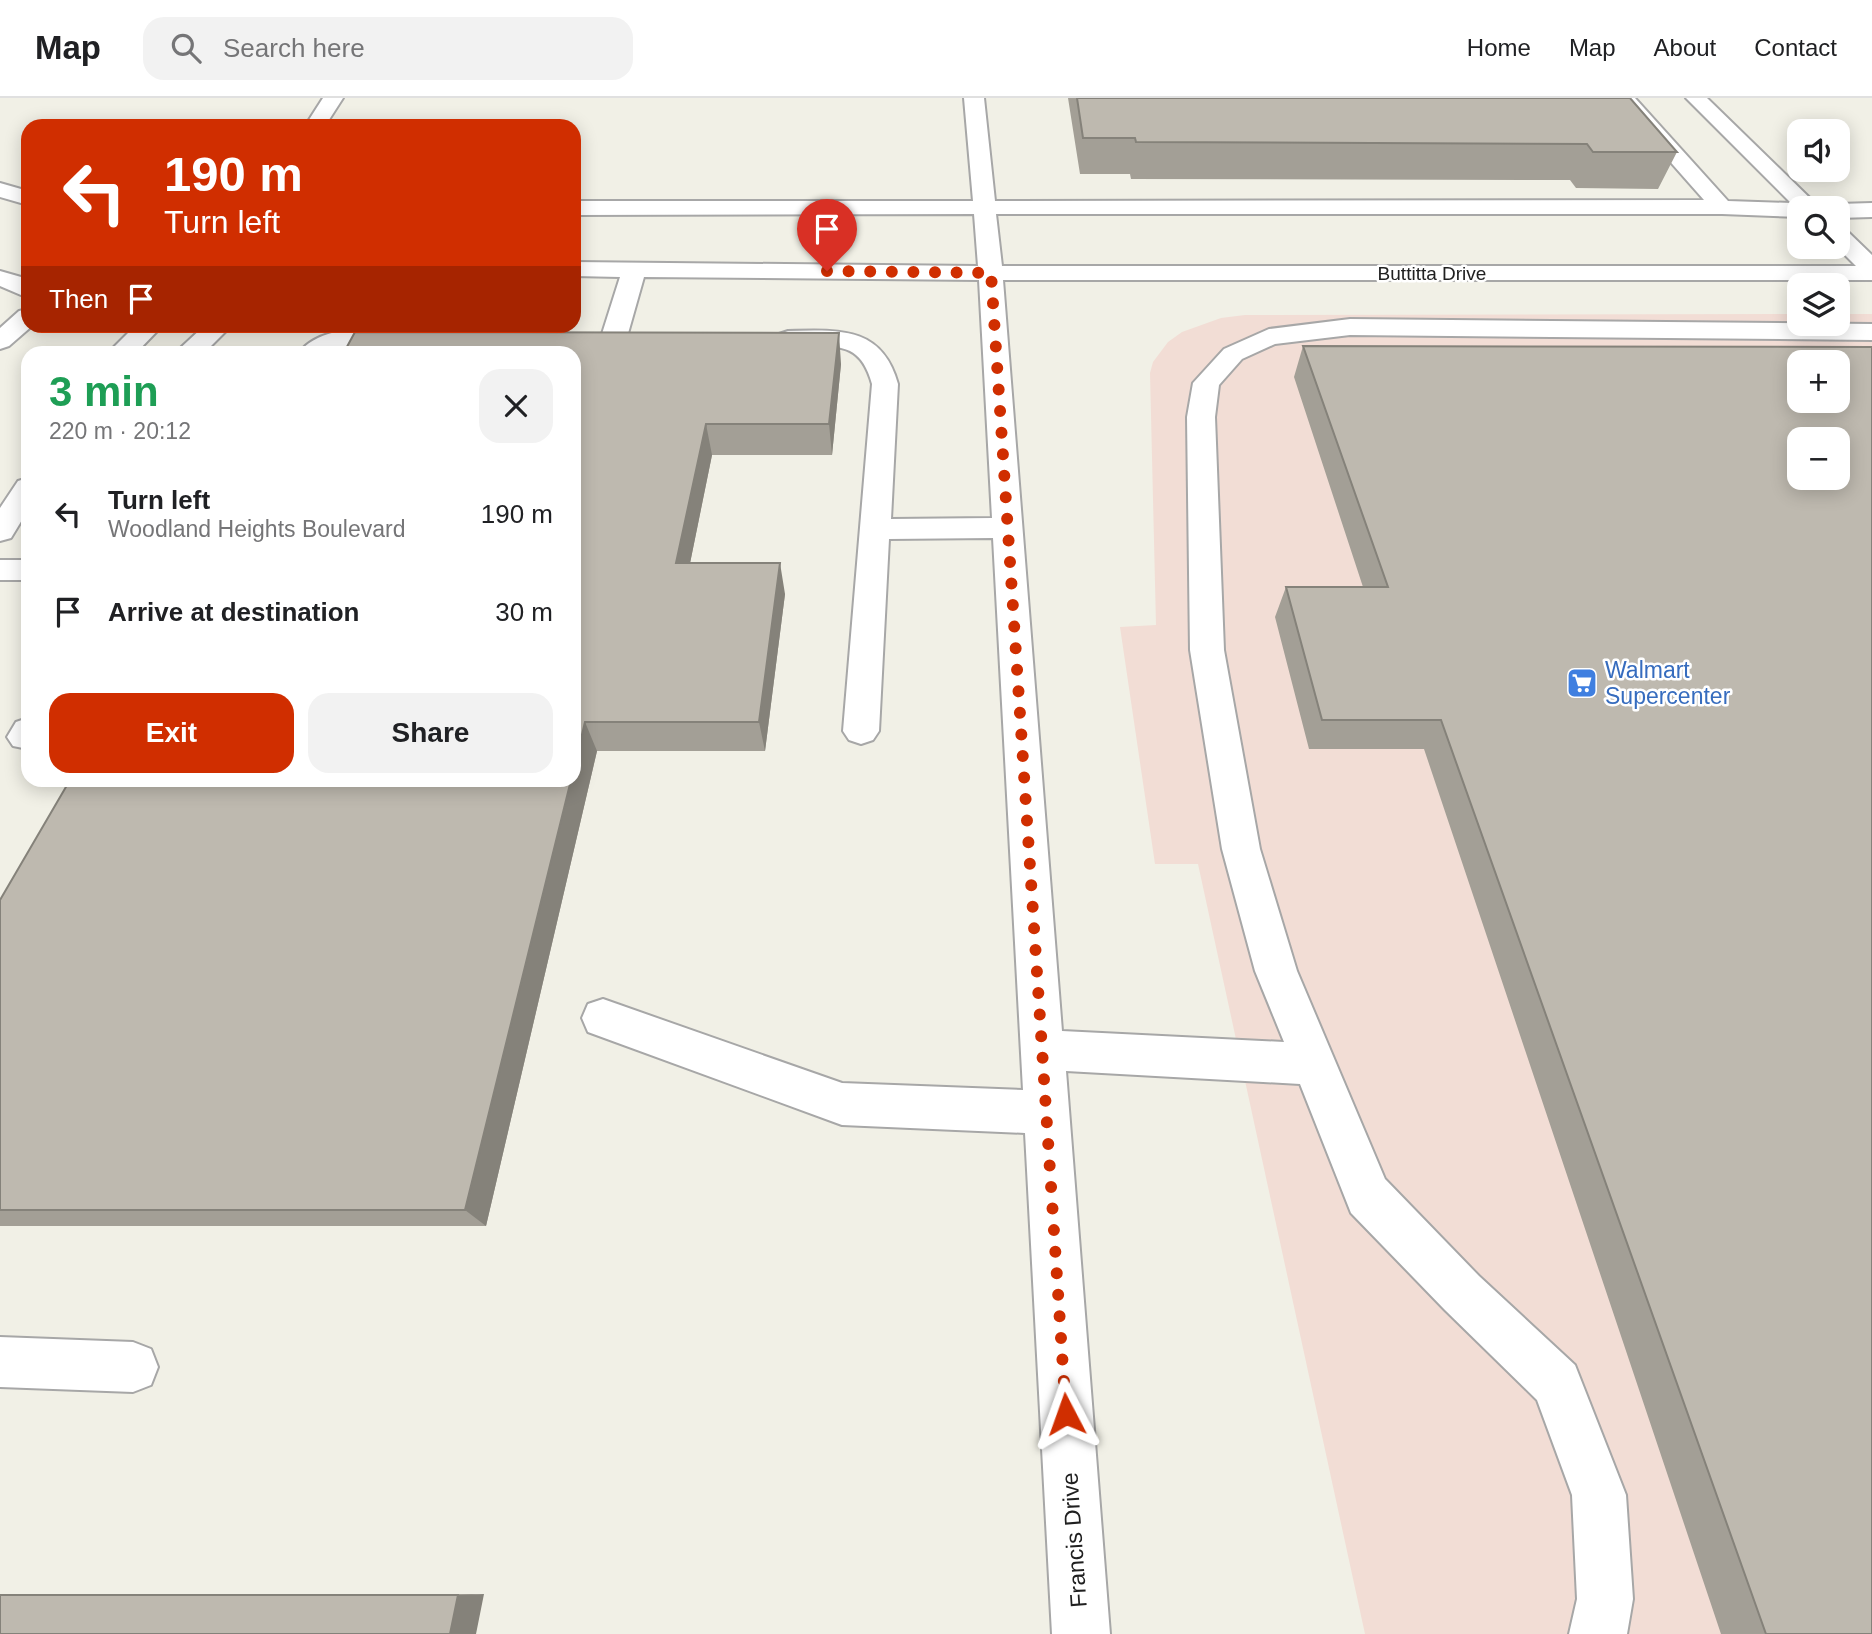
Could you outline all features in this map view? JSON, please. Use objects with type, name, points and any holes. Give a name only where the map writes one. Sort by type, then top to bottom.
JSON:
[{"type":"street","points":[[320,119],[334,98]]},
{"type":"street","name":"Francis Drive","points":[[974,98],[991,273],[1081,1634]]},
{"type":"street","points":[[1624,98],[1722,207]]},
{"type":"street","points":[[1696,98],[1797,196]]},
{"type":"street","points":[[0,190],[21,196]]},
{"type":"street","points":[[581,208],[1722,207],[1787,210]]},
{"type":"street","points":[[1850,211],[1872,211]]},
{"type":"street","points":[[1850,247],[1872,270]]},
{"type":"street","name":"Buttitta Drive","points":[[581,268],[991,273],[1872,270]]},
{"type":"street","points":[[586,337],[627,337],[634,269]]},
{"type":"street","points":[[0,278],[21,285]]},
{"type":"street","points":[[0,341],[21,322]]},
{"type":"street","points":[[1598,1634],[1605,1599],[1599,1495],[1557,1383],[1462,1293],[1368,1195],[1276,971],[1241,849],[1207,650],[1200,417],[1206,383],[1233,354],[1269,337],[1339,328],[1501,326],[1872,332]]},
{"type":"street","points":[[128,346],[142,333]]},
{"type":"street","points":[[196,346],[210,333]]},
{"type":"street","points":[[324,346],[334,340],[350,337],[433,336]]},
{"type":"street","points":[[759,339],[838,340],[864,346],[882,364],[885,384],[861,731]]},
{"type":"street","points":[[0,531],[19,497]]},
{"type":"street","points":[[875,529],[1008,528]]},
{"type":"street","points":[[0,569],[21,569]]},
{"type":"street","points":[[603,1018],[842,1104],[1046,1112]]},
{"type":"street","points":[[1042,1050],[1314,1064]]},
{"type":"street","points":[[0,1362],[133,1367]]},
{"type":"shaded area","points":[[1787,314],[1787,336],[1850,336],[1850,314],[1872,314],[1872,1634],[1365,1634],[1198,864],[1155,864],[1120,627],[1156,625],[1150,373],[1153,362],[1168,342],[1182,332],[1221,318],[1245,315]]},
{"type":"building","points":[[1077,98],[1630,98],[1677,152],[1593,152],[1587,144],[1136,142],[1135,138],[1083,138]]},
{"type":"building","points":[[354,333],[839,333],[829,424],[706,424],[676,563],[780,563],[759,722],[585,722],[581,739],[581,346],[347,346]]},
{"type":"building","name":"Walmart Supercenter","points":[[1303,346],[1872,347],[1872,1634],[1766,1634],[1441,720],[1322,720],[1286,587],[1388,587]]},
{"type":"building","points":[[66,787],[569,787],[465,1210],[0,1210],[0,900]]},
{"type":"building","points":[[0,1595],[458,1595],[450,1634],[0,1634]]},
{"type":"place","name":"Walmart Supercenter","points":[[1582,683]]},
{"type":"route","points":[[827,271],[991,273],[1066,1414]]}]
